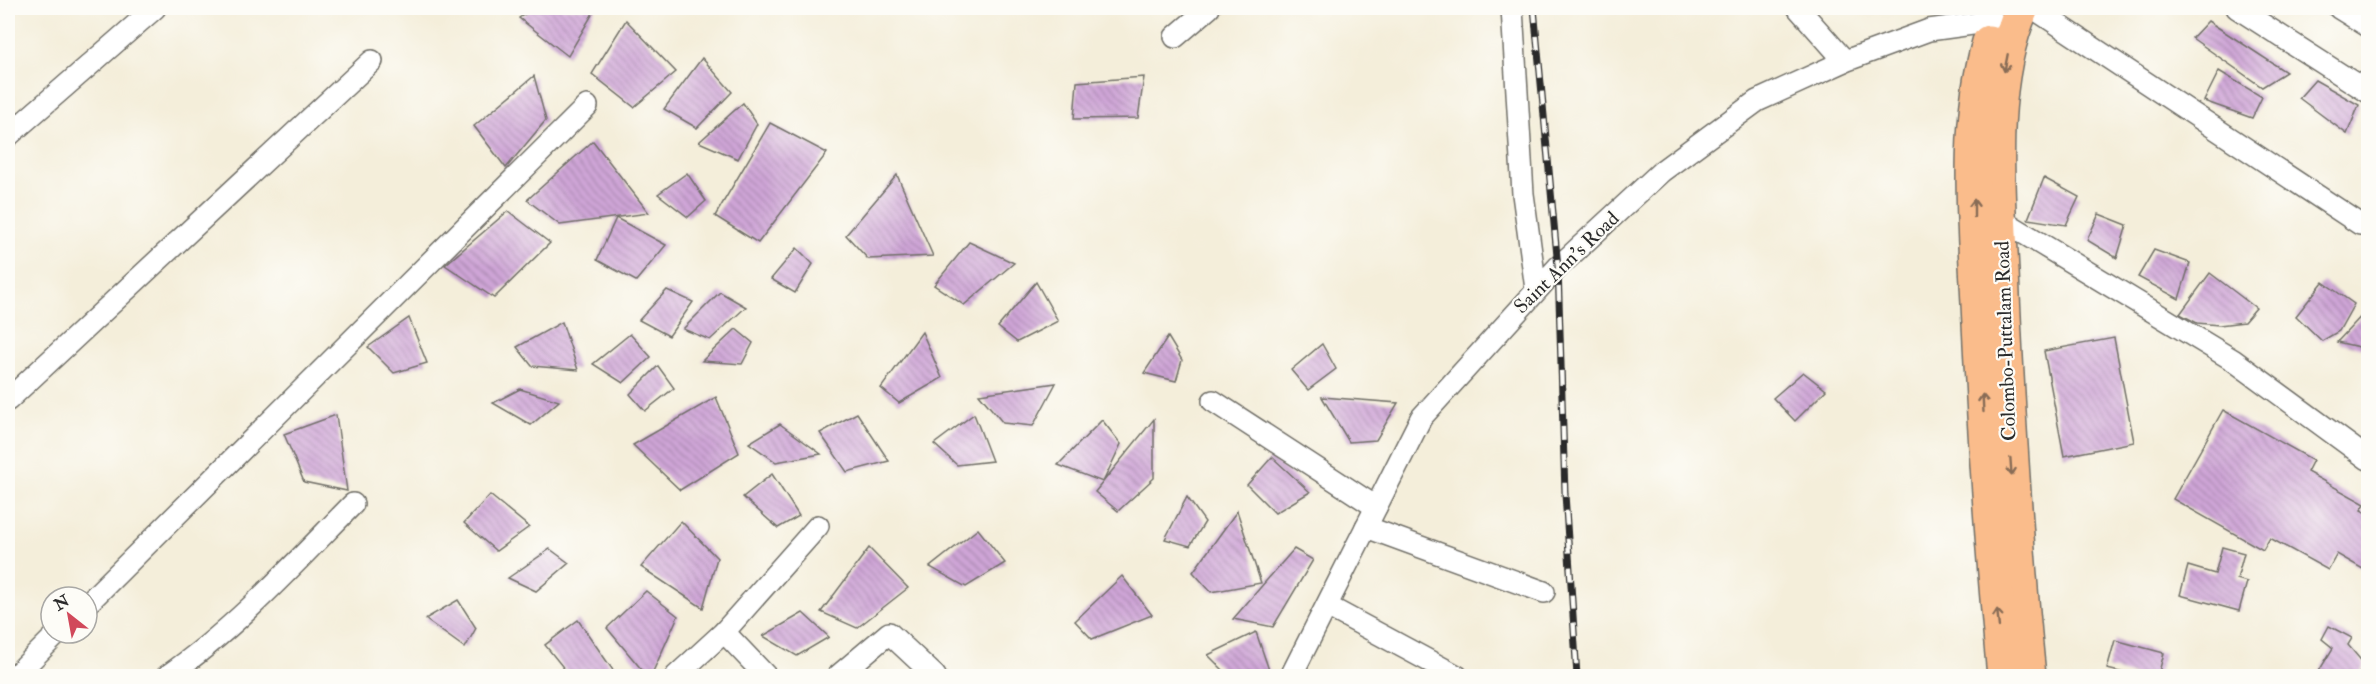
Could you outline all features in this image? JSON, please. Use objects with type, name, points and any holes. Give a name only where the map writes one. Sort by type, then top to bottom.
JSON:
[{"type":"highway","name":"Colombo-Puttalam Road","points":[[2013,13],[2004,73],[1998,141],[2010,453],[2029,676]]},
{"type":"highway","name":"Colombo-Puttalam Road","points":[[2004,676],[1988,483],[1974,227],[1974,136],[1982,67],[2013,13]]},
{"type":"street","points":[[8,136],[155,8]]},
{"type":"street","points":[[1175,37],[1209,8]]},
{"type":"street","points":[[1512,8],[1523,194],[1536,289]]},
{"type":"street","points":[[1798,8],[1845,61]]},
{"type":"street","points":[[2237,8],[2368,92]]},
{"type":"street","points":[[2339,8],[2368,26]]},
{"type":"street","points":[[2013,13],[2360,224]]},
{"type":"street","name":"Saint Ann's Road","points":[[1292,676],[1420,418],[1536,289],[1662,171],[1757,101],[1845,61],[1929,30],[2013,13]]},
{"type":"street","points":[[8,400],[372,61]]},
{"type":"street","points":[[99,592],[587,106]]},
{"type":"street","points":[[2000,219],[2233,360],[2368,459]]},
{"type":"street","points":[[1213,401],[1376,507]]},
{"type":"street","points":[[167,676],[200,653],[279,579],[353,504]]},
{"type":"street","points":[[676,676],[724,632],[818,526]]},
{"type":"street","points":[[1366,527],[1544,592]]},
{"type":"street","points":[[1327,606],[1457,676]]},
{"type":"street","points":[[724,632],[766,676]]},
{"type":"street","points":[[838,676],[889,633],[935,676]]},
{"type":"street","points":[[15,676],[46,645]]},
{"type":"building","points":[[534,8],[596,8],[568,56],[519,18]]},
{"type":"building","points":[[626,20],[676,72],[634,107],[592,74]]},
{"type":"building","points":[[2208,21],[2286,72],[2262,87],[2192,38]]},
{"type":"building","points":[[702,58],[732,92],[697,128],[664,109]]},
{"type":"building","points":[[2219,71],[2262,97],[2252,118],[2204,101]]},
{"type":"building","points":[[534,76],[546,120],[506,168],[474,126]]},
{"type":"building","points":[[1144,77],[1138,118],[1074,119],[1077,82]]},
{"type":"building","points":[[2315,80],[2359,105],[2347,134],[2299,98]]},
{"type":"building","points":[[743,103],[757,124],[738,159],[699,142]]},
{"type":"building","points":[[770,123],[827,153],[758,243],[715,216]]},
{"type":"building","points":[[593,141],[649,213],[560,225],[527,200]]},
{"type":"building","points":[[687,173],[706,201],[688,217],[658,194]]},
{"type":"building","points":[[897,175],[933,256],[868,259],[846,235]]},
{"type":"building","points":[[2044,178],[2079,197],[2066,225],[2028,219]]},
{"type":"building","points":[[508,211],[550,243],[494,298],[445,265]]},
{"type":"building","points":[[2099,214],[2127,225],[2117,258],[2087,240]]},
{"type":"building","points":[[616,218],[666,245],[636,281],[597,260]]},
{"type":"building","points":[[969,242],[1014,263],[964,305],[934,285]]},
{"type":"building","points":[[797,248],[813,264],[795,293],[771,279]]},
{"type":"building","points":[[2154,250],[2190,263],[2179,299],[2138,277]]},
{"type":"building","points":[[2210,273],[2256,308],[2244,322],[2219,325],[2197,323],[2180,314]]},
{"type":"building","points":[[1036,282],[1058,321],[1017,342],[998,327]]},
{"type":"building","points":[[2323,282],[2354,304],[2339,331],[2322,341],[2296,316]]},
{"type":"building","points":[[667,290],[693,302],[669,336],[639,320]]},
{"type":"building","points":[[720,292],[746,307],[710,340],[683,329]]},
{"type":"building","points":[[2368,309],[2368,349],[2337,342]]},
{"type":"building","points":[[409,318],[427,363],[394,373],[368,347]]},
{"type":"building","points":[[562,322],[578,370],[532,366],[517,347]]},
{"type":"building","points":[[736,329],[753,343],[742,364],[702,361]]},
{"type":"building","points":[[922,332],[942,378],[899,403],[881,388]]},
{"type":"building","points":[[630,334],[651,357],[623,383],[593,364]]},
{"type":"building","points":[[1168,337],[1182,360],[1176,381],[1144,373]]},
{"type":"building","points":[[2114,338],[2134,442],[2064,456],[2044,351]]},
{"type":"building","points":[[1322,344],[1336,369],[1308,390],[1291,370]]},
{"type":"building","points":[[658,366],[674,388],[645,411],[630,394]]},
{"type":"building","points":[[1803,372],[1826,390],[1795,421],[1773,398]]},
{"type":"building","points":[[1056,383],[1033,426],[1003,423],[979,394]]},
{"type":"building","points":[[520,389],[559,401],[531,425],[493,403]]},
{"type":"building","points":[[716,397],[739,453],[680,490],[633,445]]},
{"type":"building","points":[[1322,397],[1398,403],[1376,440],[1349,442]]},
{"type":"building","points":[[2223,410],[2313,460],[2307,472],[2365,504],[2361,510],[2368,514],[2368,572],[2337,554],[2328,570],[2270,538],[2263,550],[2173,499]]},
{"type":"building","points":[[857,413],[889,461],[847,472],[820,433]]},
{"type":"building","points":[[974,414],[992,461],[957,465],[934,444]]},
{"type":"building","points":[[336,415],[347,491],[304,482],[284,434]]},
{"type":"building","points":[[1154,419],[1154,478],[1118,511],[1095,492]]},
{"type":"building","points":[[1102,420],[1121,444],[1103,482],[1058,465]]},
{"type":"building","points":[[780,424],[821,454],[776,462],[749,443]]},
{"type":"building","points":[[1272,457],[1310,492],[1275,513],[1247,485]]},
{"type":"building","points":[[772,474],[799,516],[778,528],[743,497]]},
{"type":"building","points":[[490,495],[529,527],[496,551],[464,523]]},
{"type":"building","points":[[1187,497],[1205,522],[1190,546],[1165,539]]},
{"type":"building","points":[[1237,511],[1261,583],[1211,592],[1193,572]]},
{"type":"building","points":[[681,521],[717,558],[703,608],[641,567]]},
{"type":"building","points":[[978,529],[1005,563],[966,587],[930,567]]},
{"type":"building","points":[[2222,547],[2244,553],[2237,579],[2247,582],[2239,611],[2180,595],[2188,566],[2215,574]]},
{"type":"building","points":[[869,548],[908,588],[857,628],[821,612]]},
{"type":"building","points":[[550,549],[569,563],[536,591],[508,578]]},
{"type":"building","points":[[1294,549],[1313,560],[1273,627],[1233,619]]},
{"type":"building","points":[[1122,576],[1152,615],[1092,639],[1075,621]]},
{"type":"building","points":[[646,591],[678,616],[651,676],[647,676],[607,628]]},
{"type":"building","points":[[458,600],[476,628],[465,648],[425,619]]},
{"type":"building","points":[[803,613],[829,637],[797,656],[763,636]]},
{"type":"building","points":[[578,620],[617,676],[570,676],[545,645]]},
{"type":"building","points":[[2329,626],[2352,638],[2348,645],[2365,665],[2358,676],[2316,676],[2333,648],[2322,639]]},
{"type":"building","points":[[1256,632],[1271,676],[1229,676],[1208,655]]},
{"type":"building","points":[[2115,640],[2164,653],[2158,676],[2136,676],[2107,669]]},
{"type":"railway","points":[[1534,8],[1558,267],[1565,494],[1577,676]]}]
